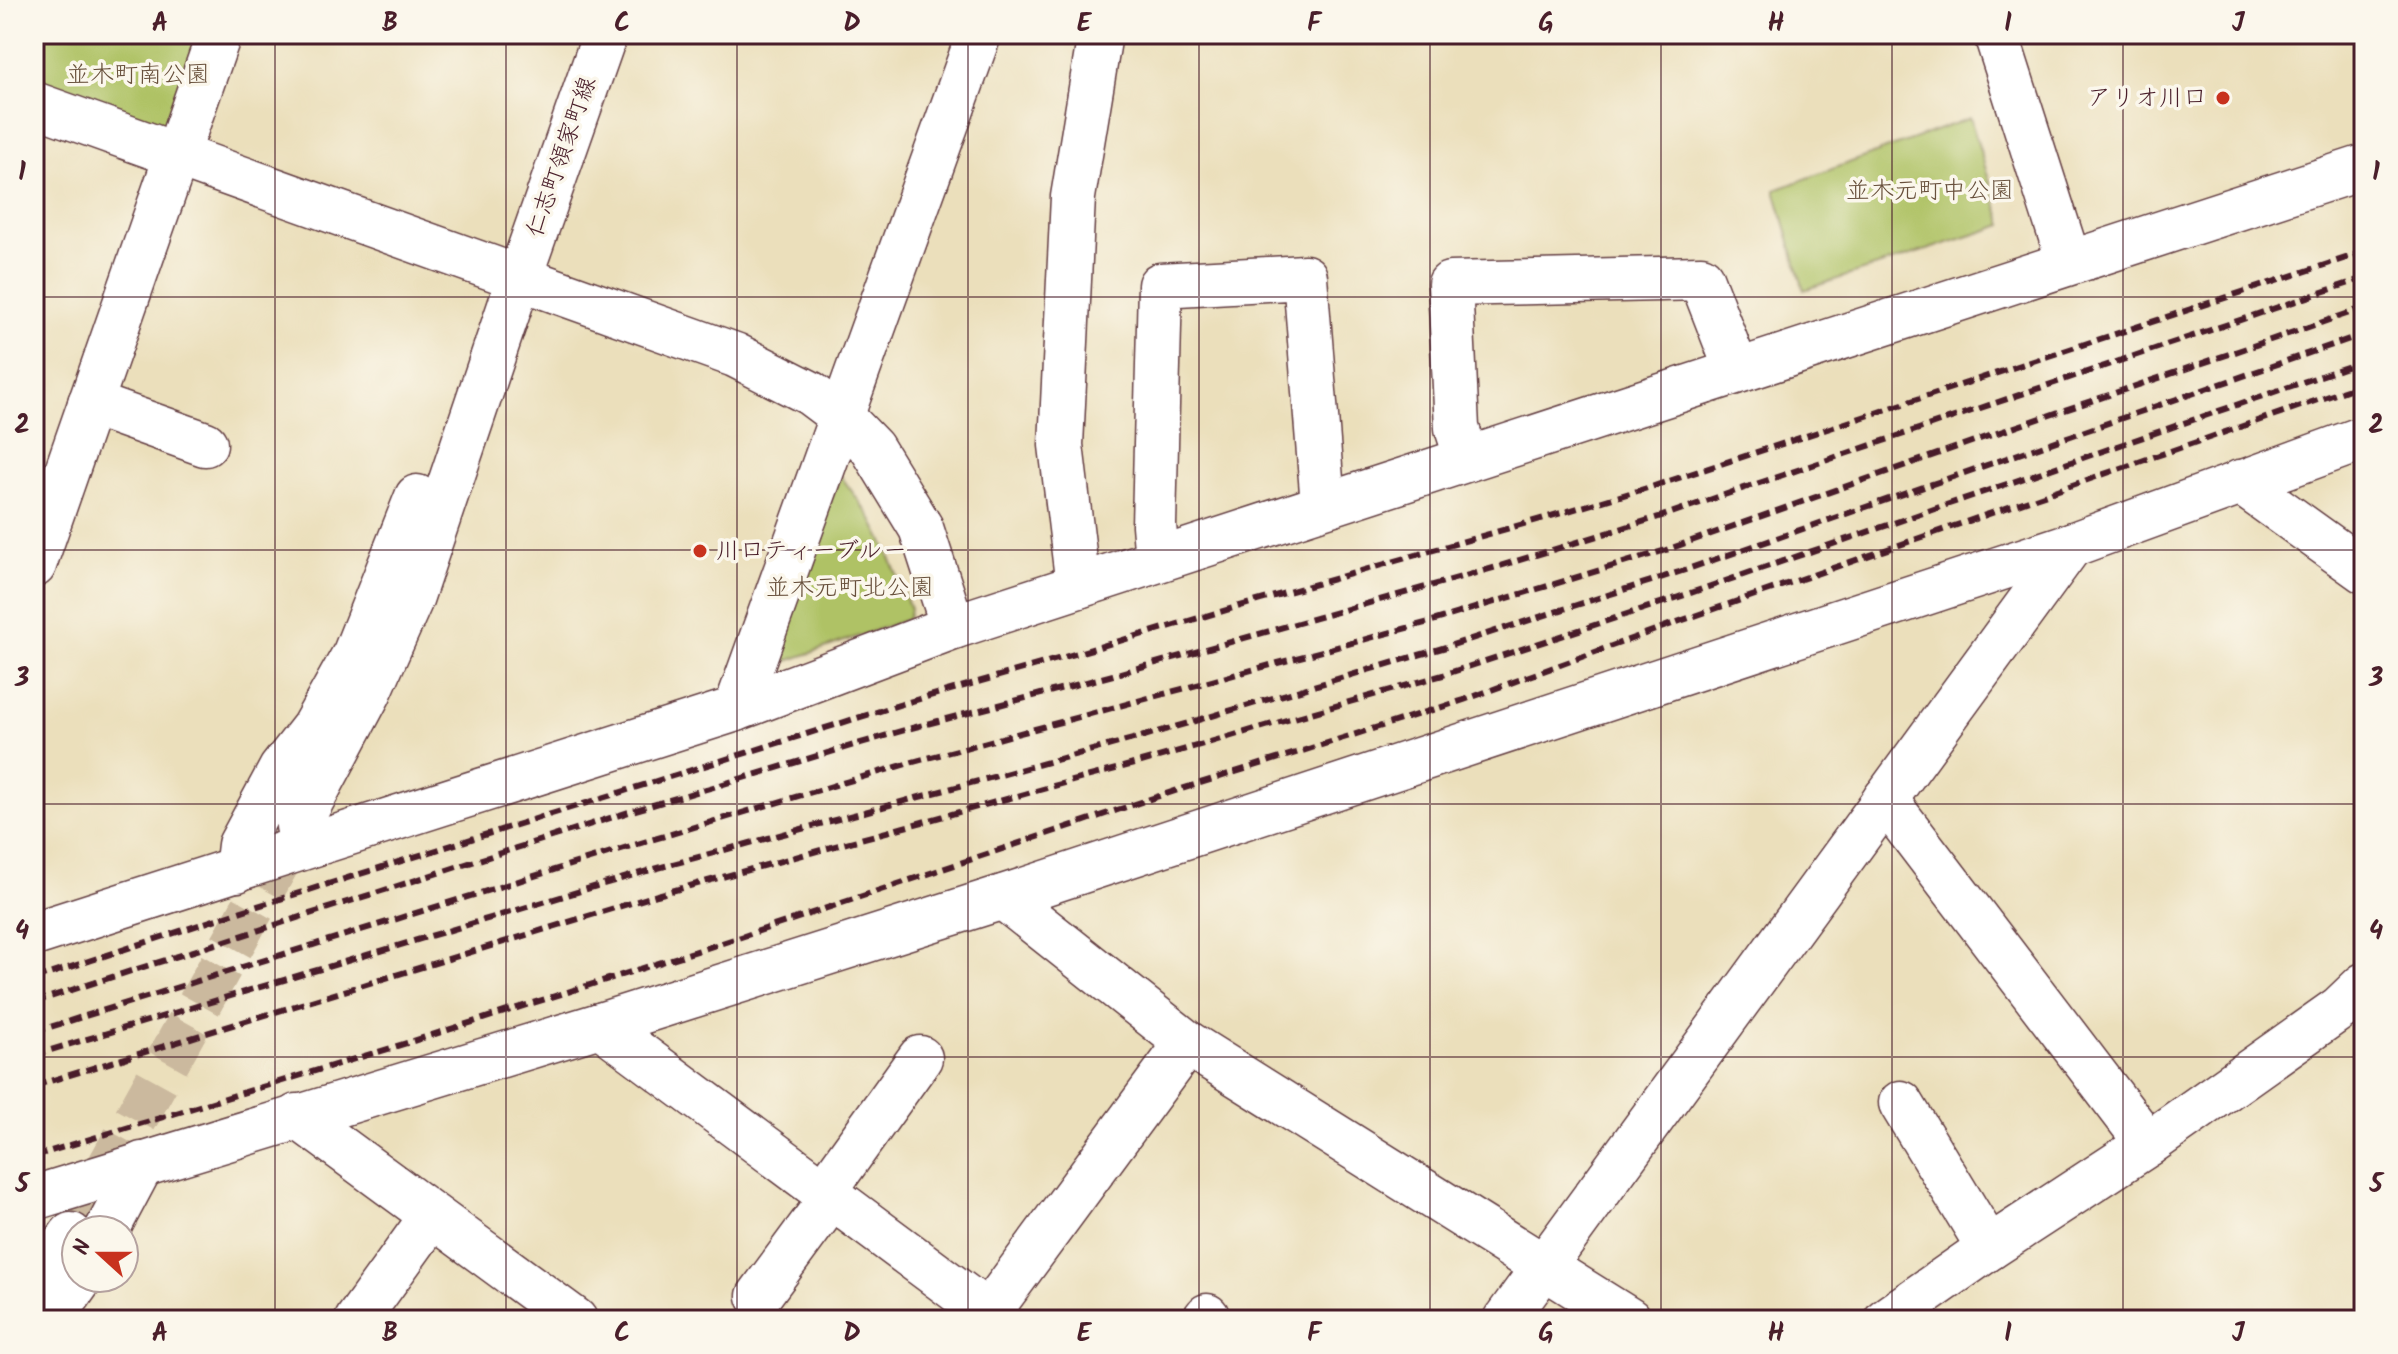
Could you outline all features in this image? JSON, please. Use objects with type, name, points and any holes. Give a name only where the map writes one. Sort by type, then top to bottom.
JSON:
[{"type":"street","points":[[34,565],[219,34]]},
{"type":"street","name":"仁志町領家町線","points":[[298,826],[369,693],[411,599],[605,34]]},
{"type":"street","points":[[736,709],[979,34]]},
{"type":"street","points":[[1078,586],[1061,445],[1073,197],[1100,34]]},
{"type":"street","points":[[1996,34],[2069,262]]},
{"type":"street","points":[[34,104],[735,355],[810,393],[842,417],[872,448],[921,528],[953,627]]},
{"type":"street","points":[[34,934],[736,709],[953,627],[2364,167]]},
{"type":"street","points":[[1157,560],[1154,525],[1160,285],[1305,277],[1323,505]]},
{"type":"street","points":[[1467,459],[1457,428],[1450,284],[1701,278],[1737,371]]},
{"type":"street","points":[[237,870],[240,845],[281,769],[313,728],[355,653],[444,428],[496,351]]},
{"type":"street","points":[[90,403],[205,444]]},
{"type":"street","points":[[34,1288],[58,1215],[142,1164],[600,1025],[1003,897],[2071,545],[2364,438]]},
{"type":"street","points":[[2240,482],[2364,571]]},
{"type":"street","points":[[1505,1320],[2071,545]]},
{"type":"street","points":[[1885,799],[2148,1144]]},
{"type":"street","points":[[1003,897],[1187,1043],[1629,1320]]},
{"type":"street","points":[[1886,1320],[2148,1144],[2340,1008],[2364,985]]},
{"type":"street","points":[[600,1025],[989,1318],[1187,1043]]},
{"type":"street","points":[[759,1296],[920,1058]]},
{"type":"street","points":[[1901,1103],[1989,1248]]},
{"type":"street","points":[[297,1116],[575,1320]]},
{"type":"street","points":[[58,1215],[142,1164]]},
{"type":"street","points":[[357,1320],[432,1216]]},
{"type":"street","points":[[51,1320],[70,1294]]},
{"type":"green space","name":"並木町南公園","points":[[34,34],[199,34],[165,128],[34,80]]},
{"type":"green space","name":"並木元町中公園","points":[[1970,118],[2003,225],[1804,290],[1775,190]]},
{"type":"green space","name":"並木元町北公園","points":[[840,475],[870,516],[886,547],[910,609],[908,619],[770,667]]},
{"type":"tunnel","points":[[83,1214],[295,832]]},
{"type":"railway","points":[[34,979],[902,704],[1651,487],[2364,252]]},
{"type":"railway","points":[[34,1002],[629,812],[908,729],[1497,567],[1662,516],[2364,278]]},
{"type":"railway","points":[[34,1032],[634,845],[913,762],[1429,622],[1666,550],[2364,308]]},
{"type":"railway","points":[[34,1055],[647,871],[1144,736],[1446,647],[1679,572],[2364,334]]},
{"type":"railway","points":[[34,1086],[657,895],[1443,675],[2364,361]]},
{"type":"railway","points":[[34,1156],[391,1048],[741,937],[1156,797],[1464,700],[1680,621],[2364,384]]},
{"type":"place","name":"アリオ川口","points":[[2223,98]]},
{"type":"place","name":"川口ティーブルー","points":[[700,551]]}]
